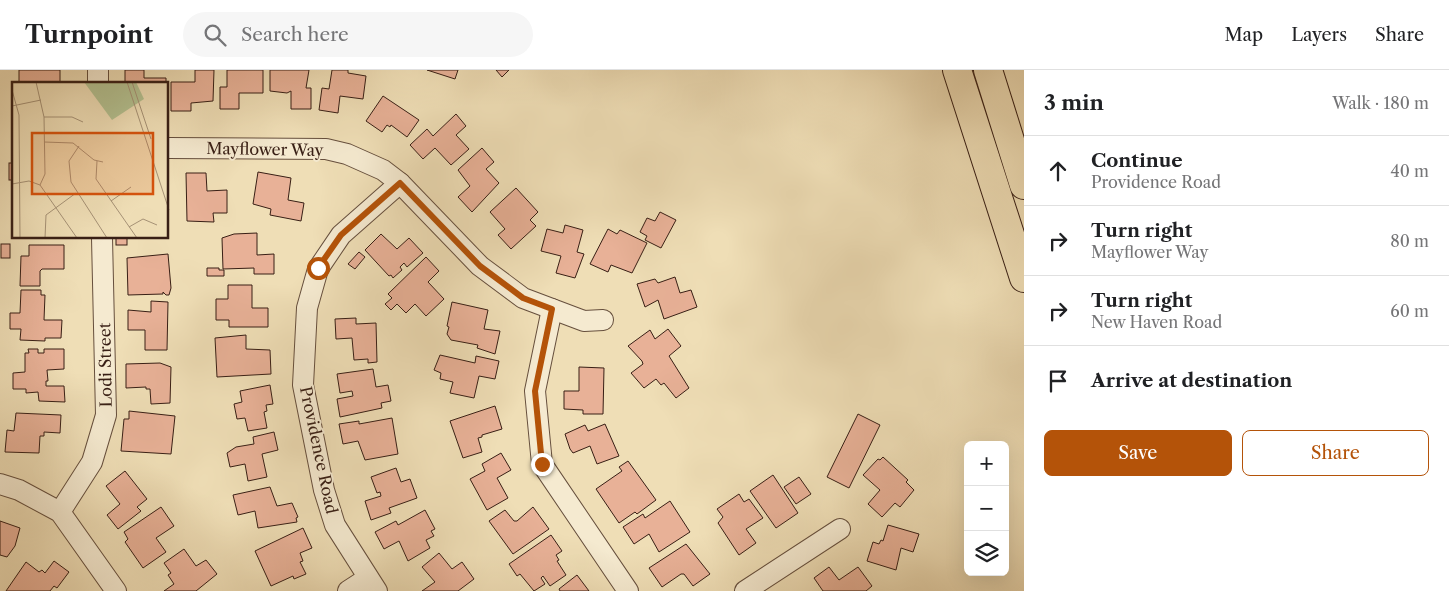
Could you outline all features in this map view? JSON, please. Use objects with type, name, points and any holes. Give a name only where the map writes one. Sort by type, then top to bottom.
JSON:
[{"type":"main road","points":[[957,70],[1024,278]]},
{"type":"main road","points":[[988,70],[1024,185]]},
{"type":"street","name":"Mayflower Way","points":[[169,148],[326,149],[347,154],[383,170],[400,183],[480,266],[523,298],[584,321],[603,320]]},
{"type":"street","name":"Providence Road","points":[[372,584],[335,525],[324,490],[303,385],[307,308],[318,268],[341,235],[400,183]]},
{"type":"street","name":"Lodi Street","points":[[60,512],[92,462],[106,415],[102,239]]},
{"type":"street","points":[[552,309],[535,391],[542,464],[628,591]]},
{"type":"street","points":[[0,484],[18,490],[60,512],[116,591]]},
{"type":"street","points":[[745,591],[840,529]]},
{"type":"street","points":[[348,591],[372,584]]},
{"type":"building","points":[[19,70],[60,70],[60,82],[19,82]]},
{"type":"building","points":[[125,70],[144,70],[144,78],[166,78],[166,82],[125,82]]},
{"type":"building","points":[[195,70],[214,70],[213,101],[191,103],[191,111],[171,111],[171,82],[195,82]]},
{"type":"building","points":[[227,70],[263,70],[263,93],[239,93],[239,109],[220,109],[220,87],[227,87]]},
{"type":"building","points":[[270,70],[309,70],[306,88],[311,88],[311,109],[291,109],[291,91],[287,93],[270,91]]},
{"type":"building","points":[[332,70],[348,70],[348,73],[366,76],[363,99],[340,96],[338,113],[319,110],[322,88],[329,89]]},
{"type":"building","points":[[427,70],[458,70],[455,79]]},
{"type":"building","points":[[496,70],[509,70],[502,77]]},
{"type":"building","points":[[383,96],[419,120],[407,137],[391,125],[390,127],[387,125],[382,132],[366,121]]},
{"type":"building","points":[[456,114],[466,126],[456,135],[469,149],[451,165],[435,148],[423,159],[410,145],[427,129],[433,136]]},
{"type":"building","points":[[482,148],[494,162],[486,169],[499,183],[472,212],[458,197],[470,186],[458,170]]},
{"type":"building","points":[[9,163],[12,163],[12,180],[9,180]]},
{"type":"building","points":[[258,172],[291,178],[288,200],[304,203],[301,221],[270,215],[271,209],[253,204]]},
{"type":"building","points":[[186,173],[206,173],[207,191],[227,190],[227,213],[213,213],[214,222],[187,221]]},
{"type":"building","points":[[516,188],[538,212],[530,220],[536,226],[511,249],[498,235],[505,229],[490,212]]},
{"type":"building","points":[[660,212],[676,220],[661,248],[645,240],[647,236],[640,232],[647,218],[655,221]]},
{"type":"building","points":[[565,225],[583,230],[577,252],[584,254],[575,278],[556,273],[561,256],[541,251],[547,229],[563,233]]},
{"type":"building","points":[[608,229],[617,234],[620,230],[647,243],[632,273],[611,265],[608,272],[590,264]]},
{"type":"building","points":[[257,233],[257,255],[274,254],[274,274],[254,274],[254,268],[223,269],[222,238],[234,234]]},
{"type":"building","points":[[381,234],[397,249],[409,238],[423,253],[407,267],[404,263],[400,267],[402,270],[393,278],[365,250]]},
{"type":"building","points":[[116,239],[127,239],[127,245],[116,245]]},
{"type":"building","points":[[1,244],[10,244],[10,258],[1,258]]},
{"type":"building","points":[[29,245],[64,245],[64,269],[42,269],[40,271],[40,286],[20,286],[21,256],[29,256]]},
{"type":"building","points":[[359,252],[365,257],[355,269],[348,264]]},
{"type":"building","points":[[168,254],[171,288],[169,295],[163,292],[163,294],[128,295],[127,258]]},
{"type":"building","points":[[426,257],[439,271],[428,282],[444,299],[426,316],[415,304],[406,313],[397,304],[391,310],[385,304],[392,298],[388,294]]},
{"type":"building","points":[[207,268],[224,270],[224,276],[207,276]]},
{"type":"building","points":[[675,277],[680,293],[691,290],[697,307],[664,319],[658,300],[645,307],[637,284],[655,279],[658,283]]},
{"type":"building","points":[[228,285],[252,285],[252,308],[268,308],[268,327],[229,327],[229,320],[216,320],[216,299],[228,299]]},
{"type":"building","points":[[21,290],[41,290],[41,295],[45,295],[44,320],[62,320],[61,338],[45,338],[45,341],[20,340],[21,329],[10,329],[10,313],[20,313]]},
{"type":"building","points":[[151,301],[168,302],[167,350],[145,350],[145,330],[128,330],[128,310],[151,312]]},
{"type":"building","points":[[452,302],[488,310],[484,329],[500,331],[495,354],[477,348],[478,345],[451,340],[447,334],[449,327],[447,326]]},
{"type":"building","points":[[356,318],[356,324],[376,323],[377,362],[368,363],[368,359],[354,360],[352,338],[336,339],[335,319]]},
{"type":"building","points":[[668,329],[681,346],[669,356],[689,388],[676,398],[664,383],[661,385],[656,379],[644,388],[631,373],[643,364],[628,346],[650,330],[655,339]]},
{"type":"building","points":[[246,335],[246,349],[270,350],[271,374],[217,377],[215,338]]},
{"type":"building","points":[[28,349],[38,349],[38,353],[44,353],[44,349],[64,349],[64,369],[47,370],[48,381],[46,381],[46,386],[64,386],[65,402],[39,401],[38,392],[26,393],[26,389],[13,389],[13,373],[25,372],[25,353],[29,353]]},
{"type":"building","points":[[440,355],[475,363],[476,356],[499,361],[495,379],[479,376],[474,398],[450,393],[453,382],[440,379],[441,373],[434,370]]},
{"type":"building","points":[[160,363],[171,367],[170,403],[151,404],[150,389],[146,389],[146,387],[126,388],[126,364]]},
{"type":"building","points":[[579,367],[604,368],[603,414],[583,414],[583,410],[564,409],[564,391],[579,391]]},
{"type":"building","points":[[373,369],[376,387],[388,385],[391,401],[381,403],[382,408],[340,417],[337,399],[353,396],[352,391],[340,393],[337,374]]},
{"type":"building","points":[[270,385],[273,404],[266,405],[267,411],[264,412],[267,428],[248,431],[245,418],[237,419],[234,404],[242,402],[240,391]]},
{"type":"building","points":[[495,406],[502,429],[482,435],[482,437],[478,438],[482,452],[463,458],[450,421]]},
{"type":"building","points":[[129,411],[175,416],[171,454],[121,451],[124,419],[129,419]]},
{"type":"building","points":[[16,413],[61,415],[60,433],[44,432],[44,436],[40,436],[39,453],[5,452],[7,430],[14,431]]},
{"type":"building","points":[[858,414],[880,425],[849,488],[827,477]]},
{"type":"building","points":[[392,418],[398,454],[365,460],[358,441],[343,444],[339,424],[359,421],[359,424]]},
{"type":"building","points":[[605,424],[619,456],[597,464],[590,446],[573,453],[565,434],[585,425],[588,431]]},
{"type":"building","points":[[274,432],[278,450],[262,454],[267,477],[248,481],[245,464],[230,467],[227,453],[236,447],[254,444],[253,437]]},
{"type":"building","points":[[501,453],[511,470],[497,478],[508,498],[487,510],[470,479],[485,471],[482,464]]},
{"type":"building","points":[[883,457],[908,480],[906,482],[914,490],[900,507],[895,503],[882,517],[868,504],[880,490],[863,475],[878,459],[880,460]]},
{"type":"building","points":[[628,461],[656,500],[637,514],[635,512],[619,523],[596,489],[622,471],[619,467]]},
{"type":"building","points":[[396,468],[401,482],[410,479],[417,498],[389,508],[391,513],[371,520],[365,501],[381,496],[380,492],[377,493],[371,477]]},
{"type":"building","points":[[125,471],[147,499],[137,507],[141,511],[118,529],[107,515],[120,504],[106,486]]},
{"type":"building","points":[[773,475],[798,513],[776,528],[750,491]]},
{"type":"building","points":[[799,477],[811,494],[796,504],[784,487]]},
{"type":"building","points":[[270,487],[277,506],[292,503],[298,517],[296,518],[297,522],[258,528],[255,511],[238,515],[233,495]]},
{"type":"building","points":[[739,494],[744,502],[749,499],[763,518],[746,529],[756,543],[739,555],[718,523],[723,517],[717,509]]},
{"type":"building","points":[[670,501],[690,532],[659,552],[649,534],[634,544],[623,527],[643,514],[645,518]]},
{"type":"building","points":[[161,507],[174,526],[156,538],[166,552],[143,568],[125,542],[128,539],[124,532]]},
{"type":"building","points":[[533,507],[549,529],[513,554],[489,521],[505,510],[514,521],[517,521]]},
{"type":"building","points":[[425,510],[435,529],[431,531],[434,536],[426,540],[430,548],[408,561],[399,541],[384,549],[375,532],[396,521],[398,525]]},
{"type":"building","points":[[0,521],[20,528],[15,546],[7,557],[0,555]]},
{"type":"building","points":[[888,525],[919,534],[913,552],[901,548],[896,570],[867,561],[873,542],[879,544],[881,540],[883,541]]},
{"type":"building","points":[[303,528],[312,548],[300,553],[303,561],[300,562],[306,574],[294,579],[293,576],[271,586],[255,551]]},
{"type":"building","points":[[551,535],[562,551],[556,555],[559,560],[557,561],[566,575],[550,586],[543,576],[541,578],[545,584],[534,591],[520,574],[517,576],[509,564]]},
{"type":"building","points":[[686,544],[710,574],[693,586],[684,574],[681,574],[662,587],[649,568]]},
{"type":"building","points":[[184,549],[196,566],[206,560],[217,574],[196,591],[164,591],[174,584],[168,575],[171,573],[164,563]]},
{"type":"building","points":[[439,553],[452,569],[462,562],[474,579],[458,591],[422,591],[435,582],[422,567]]},
{"type":"building","points":[[54,561],[69,572],[57,588],[54,586],[50,591],[6,591],[26,562],[39,572],[42,570],[45,573]]},
{"type":"building","points":[[829,567],[839,580],[858,567],[872,586],[866,591],[823,591],[814,578]]},
{"type":"building","points":[[577,575],[589,591],[560,591],[559,589]]},
{"type":"route","points":[[318,268],[341,235],[400,183],[480,266],[523,298],[552,309],[535,391],[542,464]]}]
